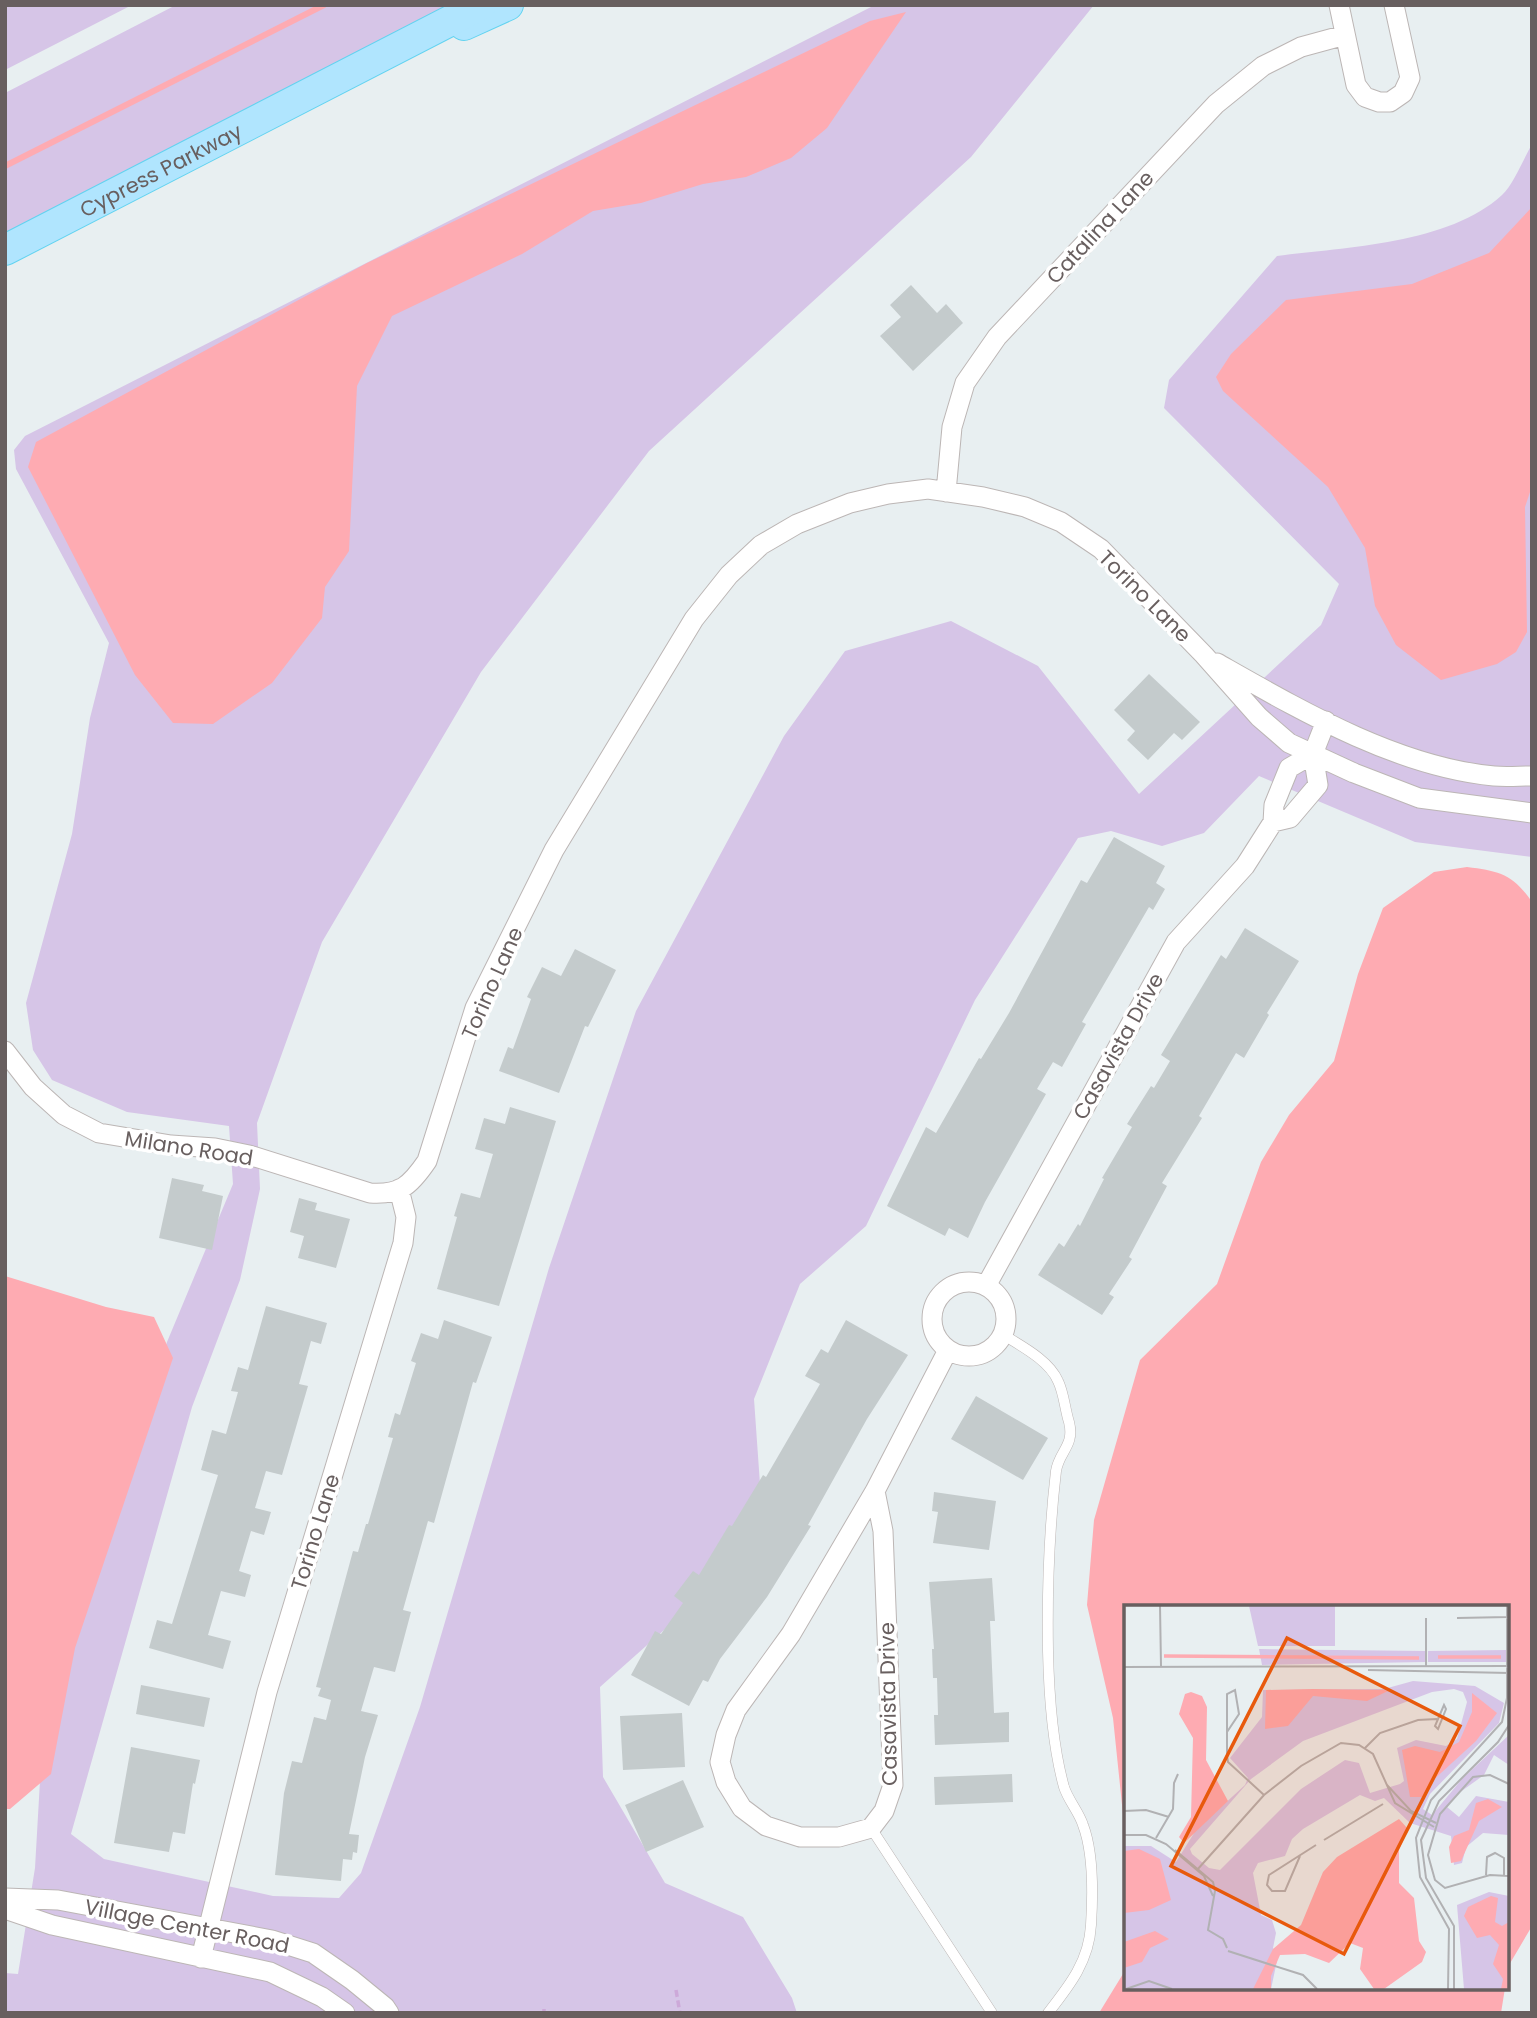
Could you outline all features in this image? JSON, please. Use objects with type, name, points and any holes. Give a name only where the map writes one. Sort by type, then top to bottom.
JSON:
[{"type":"main road","name":"Cypress Parkway","points":[[5,250],[481,5]]},
{"type":"main road","name":"Cypress Parkway","points":[[316,90],[508,5]]},
{"type":"street","points":[[1339,5],[1356,85],[1365,97],[1379,102],[1390,102],[1403,93],[1410,78],[1394,5]]},
{"type":"street","name":"Catalina Lane","points":[[946,492],[952,427],[965,383],[997,337],[1216,104],[1263,66],[1301,47],[1345,35]]},
{"type":"street","name":"Torino Lane","points":[[201,1958],[267,1692],[403,1244],[406,1217],[399,1189],[413,1182],[427,1161],[475,1008],[554,850],[694,620],[737,567],[761,545],[797,524],[850,503],[888,494],[928,489],[1025,507],[1061,523],[1101,550],[1204,655],[1259,717],[1289,743],[1354,773],[1419,798],[1532,813]]},
{"type":"street","name":"Torino Lane","points":[[1204,655],[1272,694],[1368,742],[1421,761],[1493,776],[1532,776]]},
{"type":"street","points":[[1313,754],[1326,721]]},
{"type":"street","name":"Casavista Drive","points":[[986,1286],[1176,942],[1245,866],[1273,822],[1274,805],[1289,768],[1313,754],[1318,785],[1290,818],[1273,822]]},
{"type":"street","name":"Milano Road","points":[[5,1051],[33,1087],[64,1115],[99,1133],[249,1155],[370,1193],[389,1194],[399,1189]]},
{"type":"street","points":[[974,1282],[986,1286],[996,1293],[1003,1303],[1006,1315],[1002,1334],[993,1348],[983,1354],[959,1355],[947,1350],[933,1330],[931,1318],[934,1306],[940,1295],[950,1287],[974,1282]]},
{"type":"street","points":[[871,1828],[839,1837],[800,1838],[766,1826],[742,1808],[726,1782],[720,1762],[726,1735],[736,1710],[791,1634],[875,1491],[947,1350]]},
{"type":"street","name":"Casavista Drive","points":[[871,1828],[884,1811],[893,1786],[883,1531],[875,1491]]},
{"type":"street","name":"Village Center Road","points":[[5,1898],[58,1900],[272,1940],[313,1953],[352,1980],[389,2013]]},
{"type":"street","name":"Village Center Road","points":[[5,1909],[52,1925],[271,1972],[322,1997],[345,2013]]},
{"type":"lane","points":[[1002,1334],[1052,1371],[1059,1382],[1071,1434],[1069,1446],[1057,1467],[1048,1570],[1048,1654],[1055,1748],[1065,1791],[1084,1826],[1089,1852],[1092,1884],[1091,1926],[1086,1957],[1072,1982],[1048,2013]]},
{"type":"lane","points":[[871,1828],[992,2013]]},
{"type":"path","points":[[676,1990],[680,2013]]},
{"type":"shaded area","points":[[5,5],[132,5],[5,70]]},
{"type":"shaded area","points":[[176,5],[455,5],[5,237],[5,93]]},
{"type":"shaded area","points":[[875,5],[1094,5],[971,157],[649,451],[481,672],[322,942],[257,1123],[260,1189],[240,1280],[192,1407],[71,1834],[104,1859],[273,1896],[339,1898],[361,1873],[420,1707],[549,1268],[636,1011],[784,736],[845,651],[951,621],[1038,666],[1139,794],[1321,625],[1339,584],[1164,408],[1169,380],[1277,256],[1365,246],[1454,224],[1480,211],[1506,191],[1532,144],[1532,857],[1415,842],[1259,776],[1204,833],[1162,846],[1111,831],[1078,838],[975,1000],[866,1226],[800,1284],[754,1399],[764,1541],[600,1687],[603,1777],[665,1883],[743,1917],[792,1998],[797,2013],[5,2013],[5,1973],[18,1974],[35,1868],[46,1676],[103,1544],[167,1342],[233,1184],[229,1126],[127,1112],[52,1080],[33,1050],[26,1003],[72,834],[90,718],[109,643],[16,469],[14,450],[25,436]]},
{"type":"shaded area","points":[[906,12],[827,128],[791,158],[746,177],[703,184],[641,203],[593,211],[522,254],[392,316],[357,386],[349,551],[325,587],[322,618],[272,683],[213,724],[173,723],[135,675],[28,467],[36,442],[367,263],[870,21]]},
{"type":"shaded area","points":[[1532,207],[1532,486],[1525,507],[1527,632],[1516,652],[1497,664],[1441,680],[1396,645],[1375,606],[1365,548],[1328,487],[1223,391],[1216,377],[1231,354],[1286,300],[1412,284],[1489,253]]},
{"type":"shaded area","points":[[1467,867],[1497,872],[1518,885],[1532,902],[1532,1926],[1509,1965],[1509,1605],[1124,1605],[1124,1824],[1113,1718],[1087,1605],[1094,1520],[1140,1360],[1217,1284],[1261,1162],[1289,1115],[1334,1061],[1358,974],[1383,908],[1434,872]]},
{"type":"shaded area","points":[[5,1276],[106,1307],[154,1317],[173,1358],[75,1648],[51,1774],[10,1809],[5,1809]]},
{"type":"shaded area","points":[[1124,1972],[1124,1990],[1505,1990],[1501,2013],[1099,2013]]},
{"type":"building","points":[[911,285],[937,313],[946,304],[963,323],[913,371],[880,336],[901,317],[890,305]]},
{"type":"building","points":[[1149,674],[1200,722],[1182,740],[1174,733],[1148,760],[1127,740],[1135,731],[1114,710]]},
{"type":"building","points":[[1114,837],[1165,866],[1156,883],[1165,889],[1153,910],[1149,907],[1082,1022],[1086,1024],[1062,1067],[1053,1062],[1037,1089],[1046,1094],[985,1202],[968,1238],[949,1228],[945,1236],[887,1206],[926,1127],[936,1133],[979,1058],[981,1059],[1009,1013],[1081,880],[1087,883]]},
{"type":"building","points":[[1245,928],[1299,961],[1267,1013],[1269,1015],[1244,1058],[1236,1053],[1199,1116],[1202,1118],[1162,1183],[1167,1186],[1129,1257],[1132,1259],[1109,1294],[1114,1297],[1102,1315],[1038,1275],[1059,1243],[1064,1247],[1078,1224],[1080,1226],[1104,1179],[1102,1178],[1132,1127],[1127,1124],[1170,1061],[1161,1055],[1221,955],[1226,959]]},
{"type":"building","points":[[575,949],[616,970],[588,1027],[585,1026],[559,1093],[499,1071],[508,1047],[513,1049],[531,999],[527,997],[542,967],[561,976]]},
{"type":"building","points":[[510,1107],[556,1121],[499,1306],[437,1289],[461,1193],[480,1198],[493,1154],[475,1149],[484,1118],[505,1124]]},
{"type":"building","points":[[172,1178],[204,1185],[202,1191],[223,1196],[212,1250],[159,1238]]},
{"type":"building","points":[[299,1198],[317,1203],[315,1210],[350,1219],[336,1268],[298,1258],[304,1236],[290,1232]]},
{"type":"building","points":[[266,1306],[327,1323],[321,1344],[311,1341],[299,1384],[308,1386],[282,1475],[266,1471],[255,1508],[271,1512],[264,1535],[251,1531],[239,1571],[251,1575],[245,1597],[221,1591],[208,1635],[231,1641],[223,1669],[149,1648],[157,1620],[172,1624],[218,1475],[201,1470],[212,1430],[226,1434],[238,1392],[231,1391],[238,1367],[248,1370]]},
{"type":"building","points":[[444,1320],[492,1337],[476,1383],[473,1382],[434,1523],[428,1521],[403,1610],[411,1612],[395,1672],[374,1667],[361,1711],[378,1715],[365,1757],[349,1834],[359,1835],[357,1853],[353,1852],[352,1860],[343,1859],[341,1881],[275,1875],[284,1793],[292,1761],[302,1763],[314,1717],[326,1720],[331,1700],[318,1696],[321,1688],[316,1687],[353,1551],[358,1552],[368,1524],[393,1438],[388,1437],[395,1413],[400,1415],[416,1363],[411,1361],[421,1333],[438,1339]]},
{"type":"building","points":[[846,1320],[908,1355],[867,1419],[808,1525],[811,1526],[767,1597],[720,1659],[708,1682],[703,1680],[689,1706],[631,1675],[655,1631],[661,1634],[683,1603],[674,1596],[693,1571],[699,1575],[763,1475],[766,1477],[820,1384],[805,1376],[821,1349],[828,1353]]},
{"type":"building","points":[[976,1396],[1048,1438],[1023,1480],[951,1439]]},
{"type":"building","points":[[934,1492],[996,1501],[989,1550],[933,1543],[938,1512],[932,1511]]},
{"type":"building","points":[[992,1578],[995,1621],[990,1621],[994,1713],[1009,1712],[1009,1742],[935,1745],[934,1715],[938,1715],[937,1678],[933,1678],[934,1649],[929,1582]]},
{"type":"building","points":[[141,1685],[210,1698],[204,1727],[136,1714]]},
{"type":"building","points":[[682,1713],[685,1767],[623,1770],[620,1716]]},
{"type":"building","points":[[131,1747],[200,1760],[195,1784],[193,1783],[185,1834],[173,1832],[169,1852],[114,1843]]},
{"type":"building","points":[[1012,1774],[1013,1802],[935,1805],[934,1777]]},
{"type":"building","points":[[683,1780],[704,1827],[646,1852],[625,1805]]},
{"type":"waterway","points":[[5,166],[324,5]]}]
